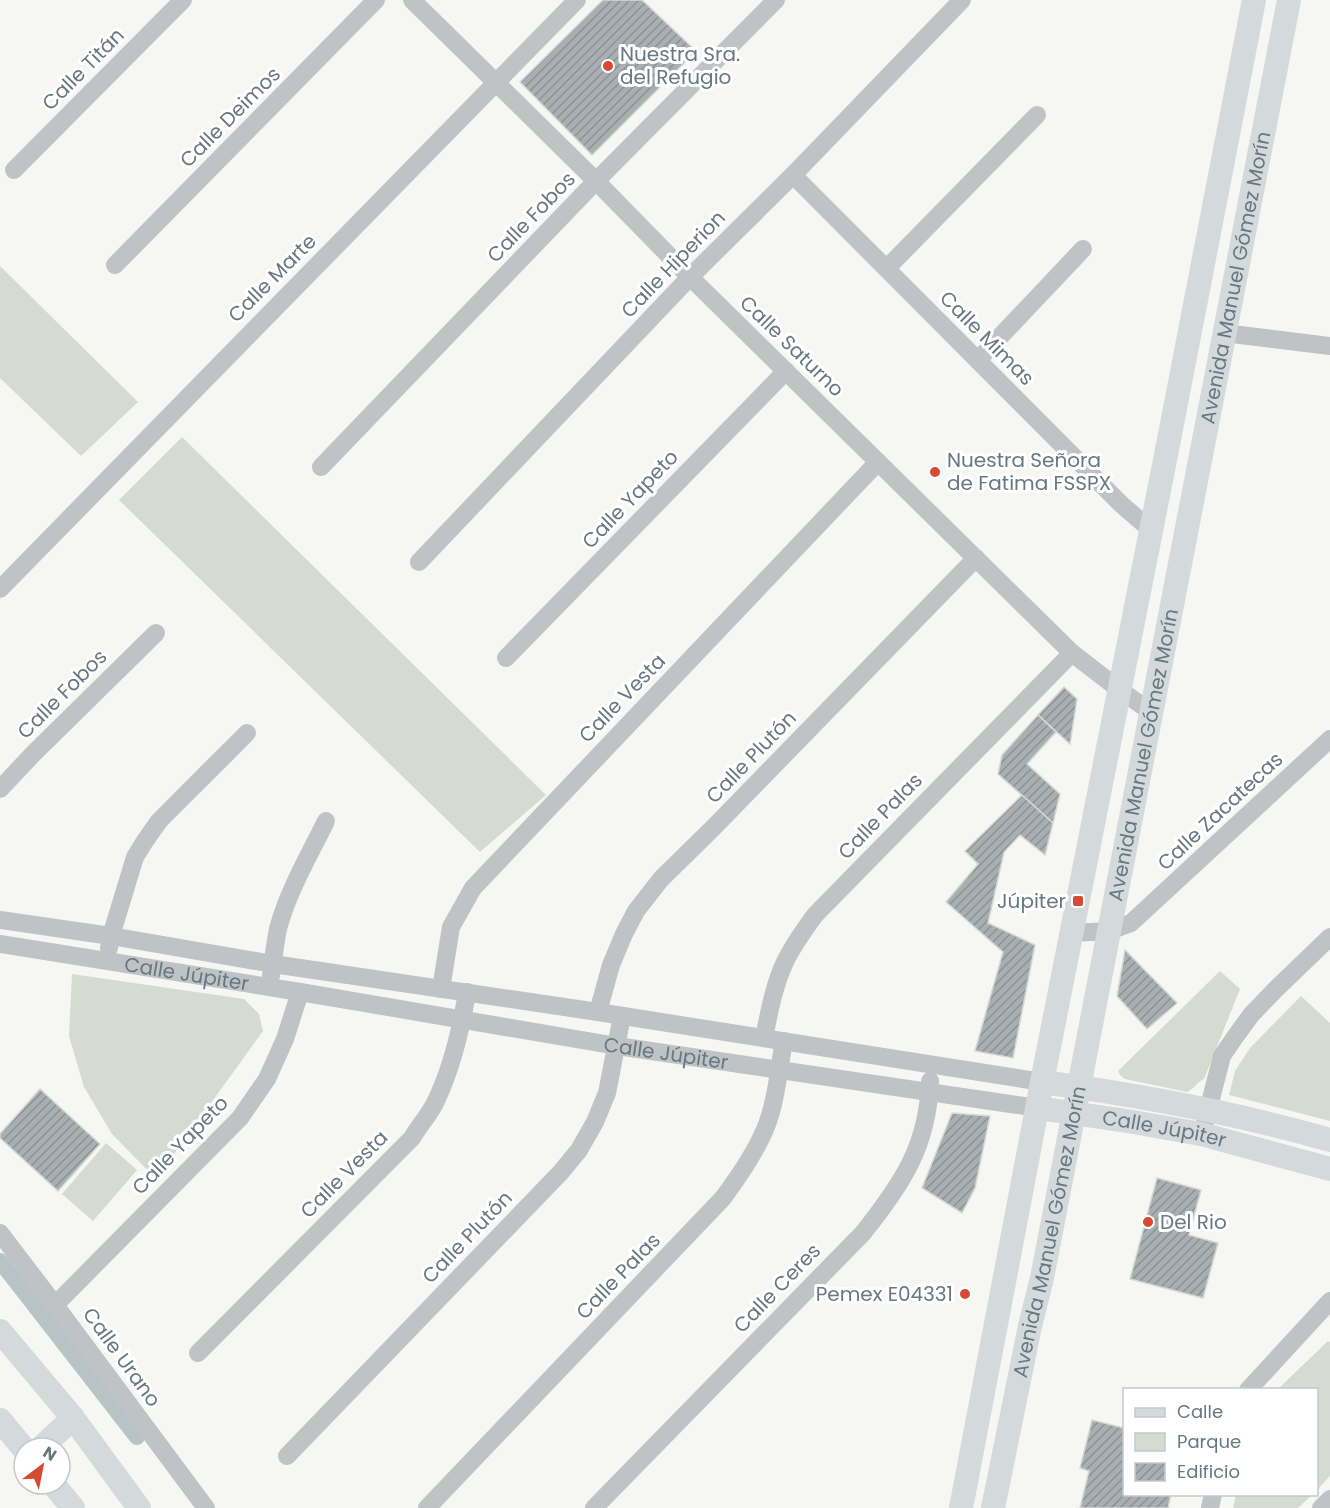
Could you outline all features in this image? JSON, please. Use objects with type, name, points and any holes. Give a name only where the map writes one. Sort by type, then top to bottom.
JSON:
[{"type":"main road","name":"Avenida Manuel Gómez Morín","points":[[961,1508],[1254,0]]},
{"type":"main road","name":"Avenida Manuel Gómez Morín","points":[[993,1508],[1042,1278],[1062,1165],[1289,0]]},
{"type":"main road","points":[[1089,1032],[1095,1066],[1117,1093]]},
{"type":"main road","name":"Calle Júpiter","points":[[1042,1082],[1117,1093],[1208,1111],[1284,1127],[1330,1140]]},
{"type":"main road","name":"Calle Júpiter","points":[[1038,1108],[1201,1134],[1330,1169]]},
{"type":"main road","points":[[1062,1165],[1094,1130],[1127,1121]]},
{"type":"main road","points":[[0,1330],[73,1418],[139,1508]]},
{"type":"main road","points":[[54,1436],[73,1418]]},
{"type":"main road","points":[[0,1420],[13,1436]]},
{"type":"main road","points":[[62,1496],[72,1508]]},
{"type":"street","name":"Calle Titán","points":[[14,170],[183,0]]},
{"type":"street","name":"Calle Deimos","points":[[115,266],[376,0]]},
{"type":"street","name":"Calle Saturno","points":[[412,0],[1072,653],[1151,712]]},
{"type":"street","name":"Calle Marte","points":[[0,589],[577,0]]},
{"type":"street","name":"Calle Fobos","points":[[321,467],[596,181],[776,0]]},
{"type":"street","name":"Calle Hiperion","points":[[419,562],[690,277],[793,175],[962,0]]},
{"type":"street","points":[[887,268],[1037,115]]},
{"type":"street","name":"Calle Mimas","points":[[793,175],[1122,505],[1151,530]]},
{"type":"street","points":[[978,360],[1083,249]]},
{"type":"street","points":[[1224,333],[1330,345]]},
{"type":"street","name":"Calle Yapeto","points":[[506,658],[786,371]]},
{"type":"street","name":"Calle Vesta","points":[[441,988],[451,927],[473,888],[878,462]]},
{"type":"street","name":"Calle Plutón","points":[[598,1012],[611,965],[624,934],[636,911],[661,879],[976,558]]},
{"type":"street","name":"Calle Fobos","points":[[0,789],[156,633]]},
{"type":"street","name":"Calle Palas","points":[[764,1038],[772,999],[784,964],[796,941],[815,915],[1072,653]]},
{"type":"street","points":[[107,962],[111,936],[135,857],[159,821],[247,733]]},
{"type":"street","name":"Calle Zacatecas","points":[[1072,933],[1109,932],[1126,926],[1330,739]]},
{"type":"street","points":[[269,987],[278,930],[287,904],[326,820]]},
{"type":"street","name":"Calle Júpiter","points":[[0,920],[1042,1082]]},
{"type":"street","points":[[1201,1134],[1222,1056],[1235,1036],[1267,998],[1330,937]]},
{"type":"street","name":"Calle Júpiter","points":[[0,944],[617,1046],[1038,1108]]},
{"type":"street","name":"Calle Yapeto","points":[[55,1305],[240,1118],[267,1079],[285,1039],[300,992]]},
{"type":"street","name":"Calle Vesta","points":[[198,1353],[412,1138],[434,1105],[450,1065],[463,1020],[467,992]]},
{"type":"street","name":"Calle Plutón","points":[[287,1456],[579,1150],[607,1094],[622,1016]]},
{"type":"street","name":"Calle Palas","points":[[427,1508],[723,1198],[744,1169],[762,1137],[771,1113],[784,1041]]},
{"type":"street","name":"Calle Ceres","points":[[594,1508],[863,1233],[889,1200],[919,1145],[930,1092],[931,1065]]},
{"type":"street","name":"Calle Urano","points":[[0,1233],[206,1508]]},
{"type":"street","points":[[1249,1388],[1330,1301]]},
{"type":"street","points":[[1321,1508],[1330,1499]]},
{"type":"green space","points":[[0,266],[138,402],[81,456],[0,378]]},
{"type":"green space","points":[[182,437],[546,795],[480,852],[119,500]]},
{"type":"green space","points":[[1220,971],[1240,989],[1204,1079],[1187,1092],[1125,1079],[1120,1075],[1118,1071]]},
{"type":"green space","points":[[72,974],[244,999],[259,1014],[263,1031],[156,1179],[112,1134],[84,1087],[69,1036]]},
{"type":"green space","points":[[1301,996],[1330,1023],[1330,1121],[1229,1095],[1235,1071],[1250,1048]]},
{"type":"green space","points":[[106,1143],[137,1170],[93,1221],[62,1194]]},
{"type":"green space","points":[[1328,1341],[1330,1342],[1330,1476],[1318,1489],[1318,1388],[1279,1388]]},
{"type":"green space","points":[[1236,1496],[1311,1496],[1298,1508],[1233,1508]]},
{"type":"building","name":"Nuestra Sra. del Refugio","points":[[603,0],[642,0],[696,51],[592,155],[520,82]]},
{"type":"building","points":[[1064,687],[1077,699],[1070,744],[1038,715]]},
{"type":"building","points":[[1038,715],[1056,732],[1027,764],[1060,794],[1053,823],[998,774],[1002,755]]},
{"type":"building","points":[[1022,795],[1053,823],[1045,855],[1020,835],[1004,852],[988,923],[1035,945],[1013,1058],[975,1051],[1003,952],[946,902],[978,864],[965,851]]},
{"type":"building","points":[[1125,950],[1177,1003],[1147,1029],[1117,996]]},
{"type":"building","points":[[40,1089],[100,1144],[58,1191],[0,1138],[0,1134]]},
{"type":"building","points":[[952,1113],[990,1116],[975,1188],[962,1213],[922,1188]]},
{"type":"building","points":[[1157,1178],[1201,1190],[1189,1235],[1218,1243],[1203,1298],[1130,1279]]},
{"type":"building","points":[[1092,1420],[1123,1428],[1123,1496],[1171,1496],[1168,1508],[1080,1508],[1089,1471],[1080,1468]]},
{"type":"waterway","points":[[0,1261],[137,1437]]},
{"type":"place","name":"Nuestra Sra. del Refugio","points":[[608,66]]},
{"type":"place","name":"Nuestra Señora de Fatima FSSPX","points":[[935,472]]},
{"type":"place","name":"Júpiter","points":[[1078,901]]},
{"type":"place","name":"Del Rio","points":[[1148,1222]]},
{"type":"place","name":"Pemex E04331","points":[[965,1294]]}]
